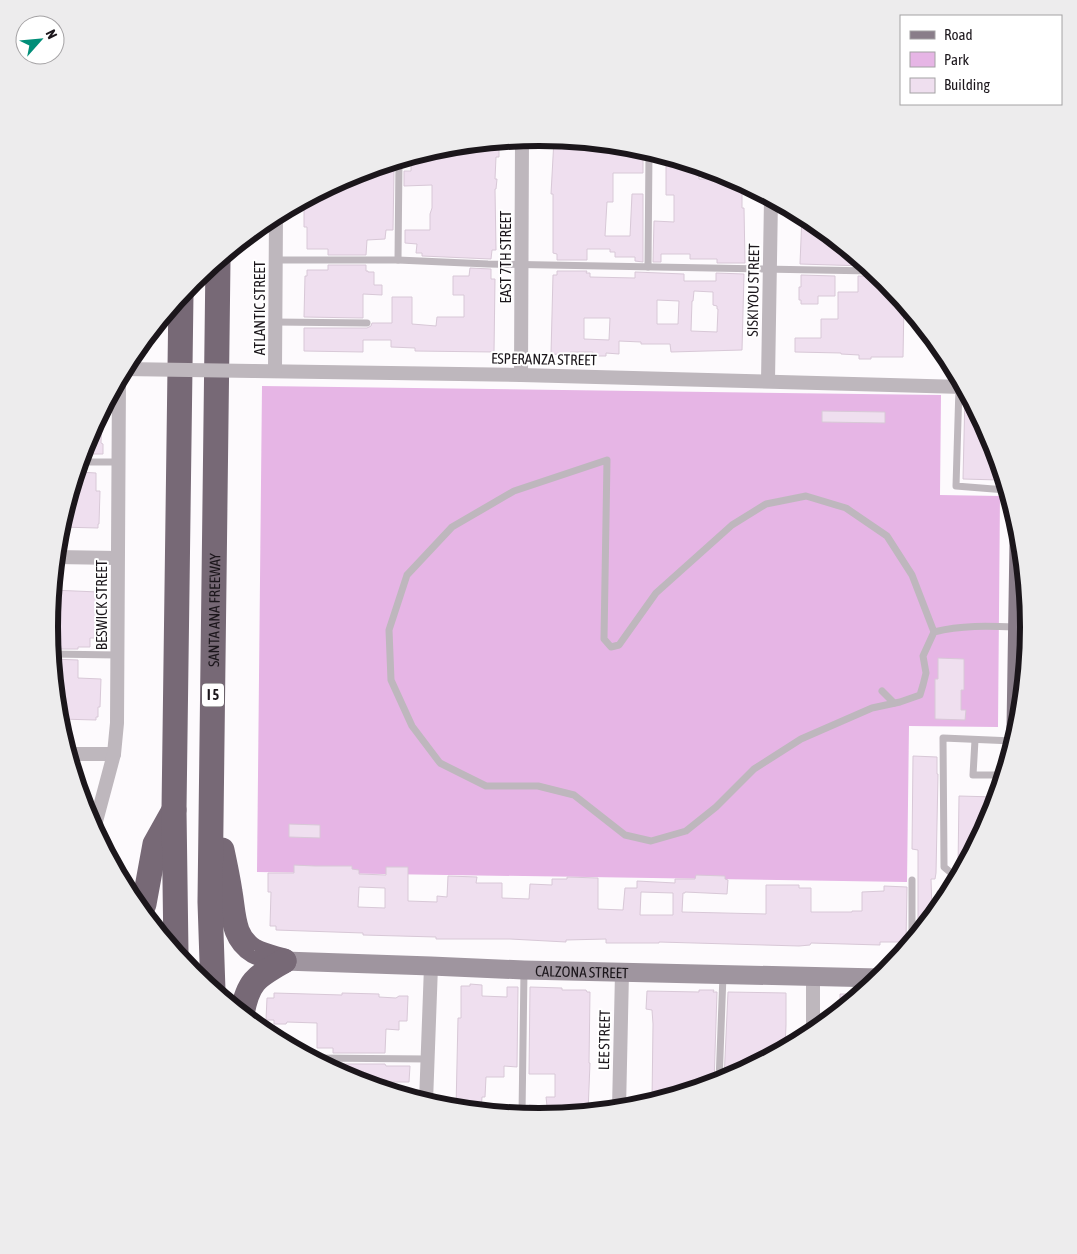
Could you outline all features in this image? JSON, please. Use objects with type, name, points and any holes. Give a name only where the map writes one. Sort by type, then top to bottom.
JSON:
[{"type":"highway","name":"SANTA ANA FREEWAY","points":[[213,981],[210,902],[218,268]]},
{"type":"highway","points":[[176,943],[174,810],[181,306]]},
{"type":"highway","points":[[212,797],[233,916],[239,936],[254,951],[284,961]]},
{"type":"highway","points":[[144,902],[155,844],[174,810]]},
{"type":"highway","points":[[244,1007],[247,993],[252,984],[266,971],[284,961]]},
{"type":"main road","points":[[1019,614],[1019,649]]},
{"type":"street","name":"EAST 7TH STREET","points":[[521,375],[522,147]]},
{"type":"street","name":"SISKIYOU STREET","points":[[768,381],[771,206]]},
{"type":"street","name":"ATLANTIC STREET","points":[[275,371],[276,224]]},
{"type":"street","name":"ESPERANZA STREET","points":[[133,369],[521,375],[955,387]]},
{"type":"street","name":"BESWICK STREET","points":[[97,818],[114,754],[117,723],[119,392]]},
{"type":"street","points":[[63,557],[117,558]]},
{"type":"street","points":[[75,754],[114,754]]},
{"type":"street","name":"CALZONA STREET","points":[[284,961],[622,973],[868,978]]},
{"type":"street","points":[[426,1095],[431,966]]},
{"type":"street","name":"LEE STREET","points":[[619,1101],[622,973]]},
{"type":"street","points":[[813,977],[813,1022]]},
{"type":"lane","points":[[648,267],[650,159]]},
{"type":"lane","points":[[398,260],[399,167]]},
{"type":"lane","points":[[276,260],[398,260],[488,264],[862,271]]},
{"type":"lane","points":[[276,322],[367,323]]},
{"type":"lane","points":[[960,397],[956,486],[999,489]]},
{"type":"lane","points":[[607,460],[604,639],[611,647],[619,645],[656,594],[732,524],[766,504],[806,496],[846,508],[887,536],[912,575],[934,632],[923,656],[926,672],[920,695],[872,708],[801,739],[754,769],[716,807],[686,831],[651,841],[625,835],[574,795],[538,786],[486,786],[440,763],[412,726],[392,680],[389,630],[407,575],[452,527],[514,491],[607,460]]},
{"type":"lane","points":[[87,462],[119,462]]},
{"type":"lane","points":[[934,632],[975,626],[1019,627]]},
{"type":"lane","points":[[59,654],[117,655]]},
{"type":"lane","points":[[882,691],[894,703]]},
{"type":"lane","points":[[952,872],[944,867],[943,738],[1005,741]]},
{"type":"lane","points":[[975,740],[973,775],[996,775]]},
{"type":"lane","points":[[912,880],[912,930]]},
{"type":"lane","points":[[522,1107],[524,970]]},
{"type":"lane","points":[[719,1072],[723,975]]},
{"type":"lane","points":[[326,1058],[428,1059]]},
{"type":"green space","points":[[262,386],[941,395],[940,495],[1000,496],[998,727],[909,726],[907,882],[257,872]]},
{"type":"building","points":[[554,146],[601,150],[643,157],[643,173],[613,173],[613,202],[607,202],[605,236],[630,236],[632,194],[643,194],[643,262],[635,261],[635,257],[615,257],[615,252],[610,252],[610,249],[587,249],[587,260],[557,260],[557,254],[553,253],[553,194],[551,194]]},
{"type":"building","points":[[499,148],[499,157],[496,157],[495,179],[497,179],[495,189],[496,250],[492,250],[491,259],[422,256],[422,253],[416,253],[417,244],[405,243],[405,230],[430,230],[432,208],[432,185],[404,186],[404,171],[411,171],[411,163],[414,162],[445,155]]},
{"type":"building","points":[[666,163],[699,174],[699,179],[712,179],[742,192],[745,263],[717,263],[717,259],[690,259],[690,254],[661,254],[661,262],[653,262],[654,221],[674,222],[674,195],[666,195]]},
{"type":"building","points":[[389,170],[394,171],[393,230],[386,230],[385,239],[367,240],[366,255],[328,255],[328,249],[307,249],[307,227],[304,227],[304,207],[354,183]]},
{"type":"building","points":[[802,224],[857,266],[800,264]]},
{"type":"building","points":[[328,265],[366,265],[366,271],[374,272],[374,285],[382,285],[382,295],[363,294],[363,318],[304,317],[305,276],[307,276],[307,270],[328,270]]},
{"type":"building","points":[[470,268],[491,269],[491,279],[495,279],[494,352],[415,351],[415,348],[391,347],[391,340],[363,340],[363,352],[304,351],[304,328],[367,328],[372,323],[392,323],[392,297],[412,297],[412,324],[436,326],[437,317],[464,317],[464,295],[453,295],[453,276],[469,276]]},
{"type":"building","points":[[557,271],[587,271],[586,273],[590,273],[590,277],[635,278],[635,272],[684,274],[684,281],[716,281],[716,273],[744,274],[742,350],[671,352],[670,344],[641,344],[641,342],[619,341],[619,354],[606,353],[606,356],[592,356],[593,352],[570,352],[570,355],[551,354],[553,275],[557,275]],"holes":[[[694,291],[713,292],[713,305],[717,306],[718,309],[717,332],[691,331]],[[657,300],[679,301],[678,324],[657,324]],[[584,318],[610,318],[609,340],[584,339]]]},
{"type":"building","points":[[801,275],[835,276],[835,296],[818,296],[818,304],[801,304],[801,300],[799,300],[799,287],[801,287]]},
{"type":"building","points":[[858,276],[868,276],[904,315],[903,357],[859,359],[859,355],[841,353],[795,352],[795,338],[821,338],[821,319],[838,319],[838,292],[858,292]]},
{"type":"building","points":[[965,405],[983,443],[996,480],[963,479]]},
{"type":"building","points":[[822,411],[885,412],[885,423],[822,422]]},
{"type":"building","points":[[102,426],[103,454],[91,454],[91,451]]},
{"type":"building","points":[[83,472],[96,473],[96,491],[100,491],[98,528],[68,527],[78,488],[80,488]]},
{"type":"building","points":[[60,590],[98,592],[97,638],[90,638],[90,647],[78,647],[78,649],[59,649]]},
{"type":"building","points":[[938,658],[964,659],[964,690],[961,690],[961,710],[966,710],[965,720],[935,719],[935,679],[938,679]]},
{"type":"building","points":[[59,659],[78,660],[78,678],[101,679],[100,707],[98,707],[98,717],[96,717],[96,720],[67,719]]},
{"type":"building","points":[[913,756],[937,757],[936,873],[935,879],[931,879],[932,903],[918,922],[918,850],[912,849]]},
{"type":"building","points":[[959,796],[988,797],[970,840],[958,862]]},
{"type":"building","points":[[289,824],[320,825],[320,838],[289,837]]},
{"type":"building","points":[[294,865],[352,866],[352,869],[359,870],[359,874],[386,875],[386,867],[408,867],[408,901],[437,902],[437,896],[447,897],[448,876],[477,877],[476,883],[502,883],[502,898],[529,899],[530,884],[552,885],[552,879],[567,879],[567,877],[598,878],[598,909],[623,910],[625,888],[637,888],[637,881],[675,883],[675,879],[695,879],[696,875],[725,876],[725,879],[728,880],[727,894],[685,892],[683,893],[682,912],[766,914],[766,885],[799,885],[799,888],[811,888],[811,912],[862,911],[862,892],[884,891],[884,886],[907,887],[906,937],[902,942],[880,942],[880,945],[811,943],[810,945],[799,946],[659,942],[606,943],[606,939],[566,940],[566,942],[510,939],[436,939],[436,937],[276,930],[276,926],[270,926],[271,892],[268,892],[268,873],[294,873]],"holes":[[[359,887],[385,888],[385,908],[358,907]],[[641,892],[673,893],[673,915],[640,915]]]},
{"type":"building","points":[[470,984],[482,985],[482,996],[507,997],[507,987],[518,987],[517,1067],[504,1066],[504,1077],[486,1077],[485,1097],[482,1097],[481,1105],[456,1101],[458,1018],[461,1018],[461,986],[470,986]]},
{"type":"building","points":[[530,987],[586,990],[590,992],[588,1105],[529,1108],[529,1105],[547,1106],[546,1097],[555,1097],[555,1074],[529,1074]]},
{"type":"building","points":[[699,990],[714,990],[713,992],[717,992],[714,1074],[652,1094],[653,1024],[652,1010],[646,1009],[647,991],[699,992]]},
{"type":"building","points":[[728,992],[786,993],[785,1040],[724,1070]]},
{"type":"building","points":[[274,993],[379,994],[379,997],[396,998],[408,996],[407,1021],[399,1021],[399,1030],[386,1029],[385,1053],[333,1053],[333,1048],[317,1048],[317,1023],[287,1022],[286,1024],[274,1024],[274,1020],[266,1020],[267,998],[274,998]]},
{"type":"building","points":[[840,994],[850,994],[840,1002]]},
{"type":"building","points":[[339,1064],[410,1066],[409,1082],[379,1080]]}]
